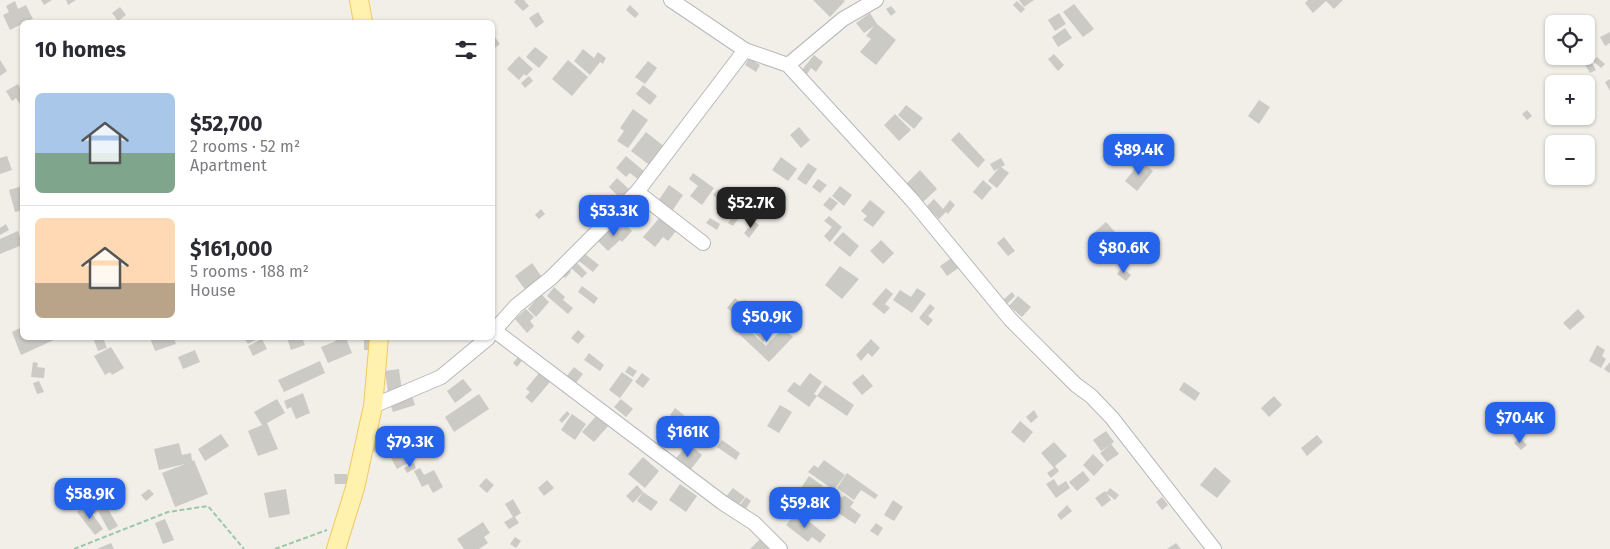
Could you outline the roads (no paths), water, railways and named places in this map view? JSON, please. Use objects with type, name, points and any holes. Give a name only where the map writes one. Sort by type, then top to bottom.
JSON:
[{"type":"main road","points":[[359,0],[363,20]]},
{"type":"main road","points":[[336,549],[355,488],[373,406],[379,340]]},
{"type":"street","points":[[671,0],[746,50],[788,65],[912,200],[1010,319],[1076,386],[1091,396],[1112,418],[1214,549]]},
{"type":"street","points":[[788,65],[843,19],[876,0]]},
{"type":"street","points":[[495,330],[516,306],[551,278],[637,192],[746,50]]},
{"type":"street","points":[[637,192],[703,243]]},
{"type":"street","points":[[495,336],[723,503],[754,523],[780,549]]},
{"type":"street","points":[[373,406],[441,377],[485,340]]}]
